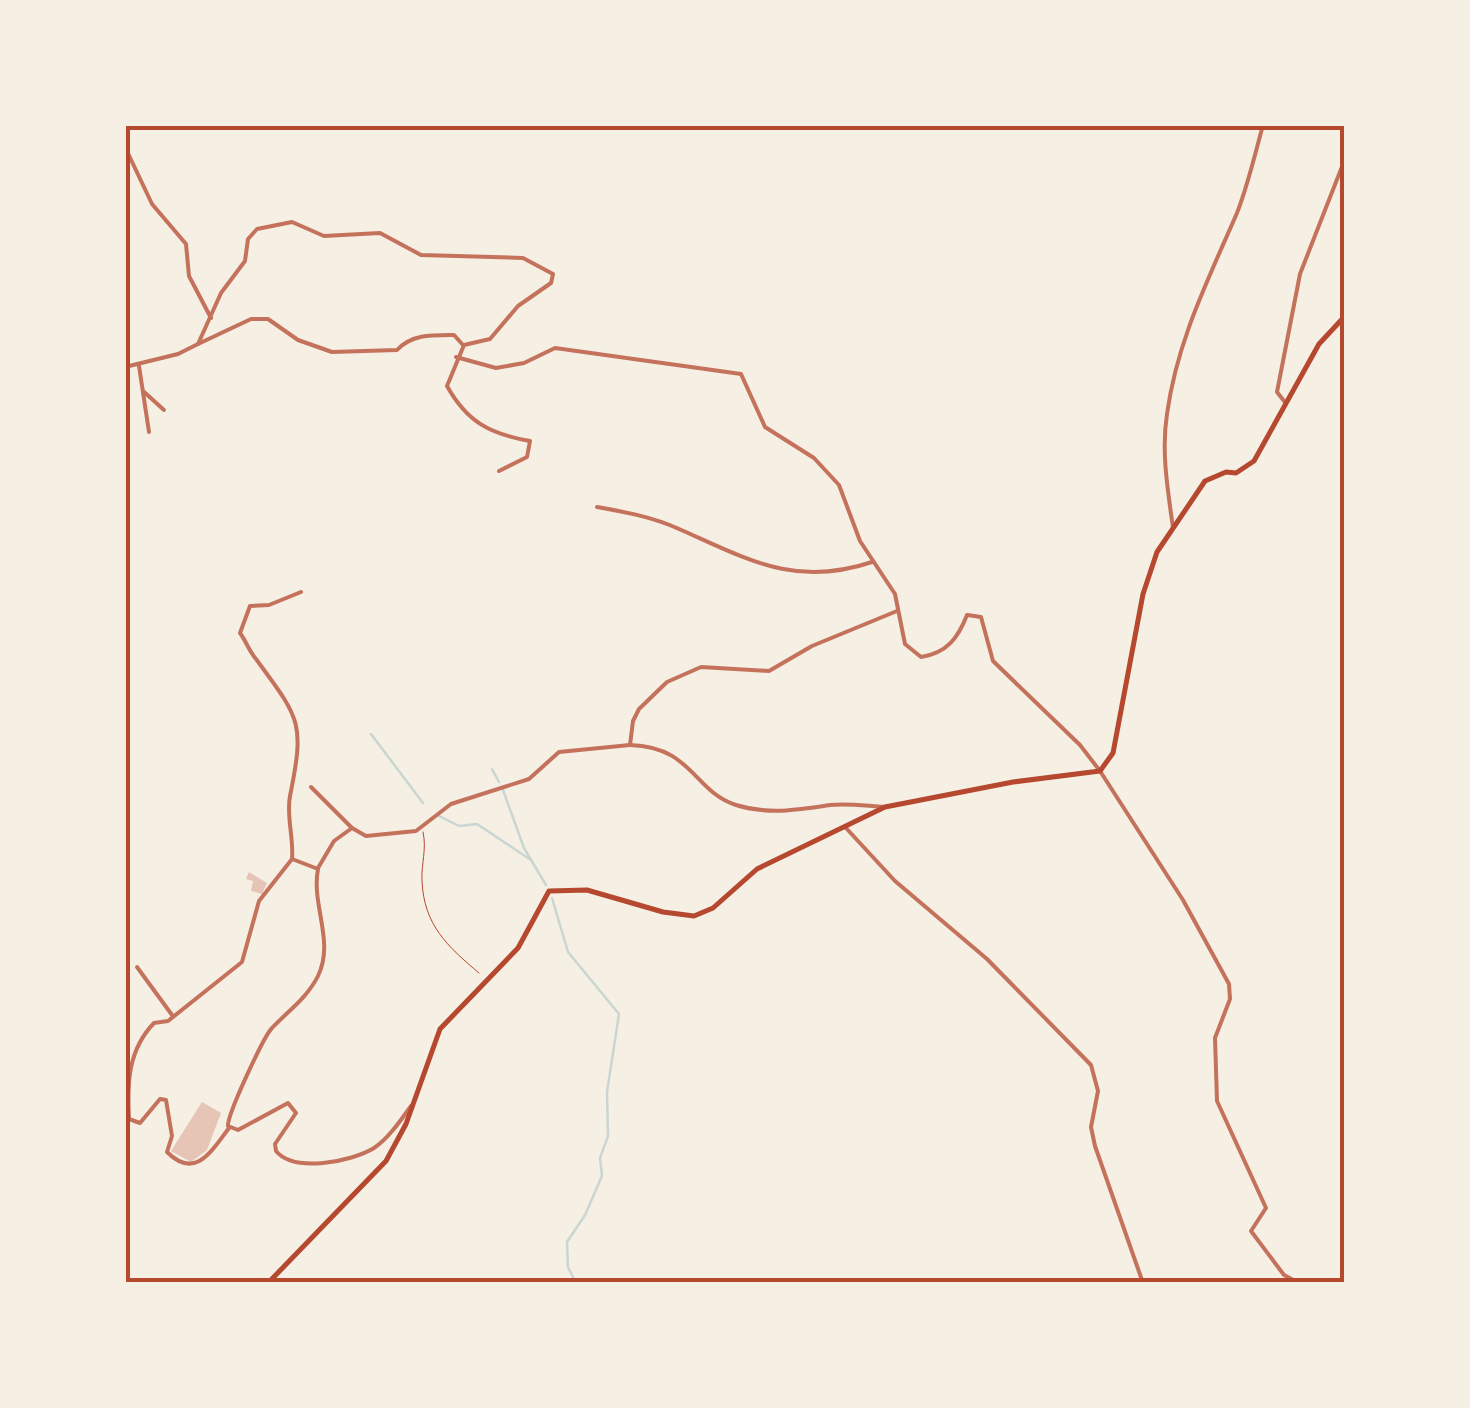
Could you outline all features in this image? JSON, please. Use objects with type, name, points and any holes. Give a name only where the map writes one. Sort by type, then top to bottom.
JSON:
[{"type":"main road","points":[[268,1283],[386,1161],[414,1103],[440,1029],[518,948],[549,891],[587,890],[663,912],[694,916],[713,908],[757,868],[885,807],[1013,782],[1100,771],[1113,753],[1143,594],[1157,552],[1205,482],[1226,472],[1236,473],[1254,461],[1319,344],[1345,316]]},
{"type":"street","points":[[1173,528],[1166,476],[1166,417],[1181,346],[1199,292],[1238,209],[1263,125]]},
{"type":"street","points":[[125,147],[152,204],[186,244],[189,276],[211,318]]},
{"type":"street","points":[[1284,401],[1277,392],[1300,274],[1345,159]]},
{"type":"street","points":[[198,344],[221,293],[245,262],[248,239],[257,228],[292,222],[324,236],[380,233],[421,255],[522,258],[554,274],[551,284],[518,306],[490,339],[464,346],[456,357],[447,386],[461,410],[486,431],[530,440],[527,457],[499,471]]},
{"type":"street","points":[[125,367],[139,366],[198,344],[250,319],[268,318],[298,340],[332,352],[396,350],[406,340],[429,335],[454,335],[464,346]]},
{"type":"street","points":[[456,357],[496,368],[524,363],[555,348],[742,374],[766,427],[831,473],[872,562],[895,594],[905,644],[921,657],[950,645],[967,615],[981,617],[989,632],[993,661],[1080,745],[1100,771],[1182,900],[1229,984],[1230,999],[1215,1038],[1217,1102],[1266,1208],[1251,1231],[1284,1275],[1299,1283]]},
{"type":"street","points":[[139,366],[150,432]]},
{"type":"street","points":[[142,391],[164,410]]},
{"type":"street","points":[[597,506],[678,528],[757,565],[839,573],[872,562]]},
{"type":"street","points":[[301,592],[270,605],[250,606],[240,633],[285,694],[298,733],[300,758],[289,814],[295,840],[292,859],[259,901],[242,962],[168,1021],[154,1023],[134,1046],[129,1120],[140,1124],[160,1099],[166,1100],[172,1136],[167,1152],[188,1166],[208,1156],[229,1128],[230,1108],[268,1031],[302,1000],[325,957],[315,885],[318,869],[334,840],[352,828]]},
{"type":"street","points":[[630,745],[632,721],[639,709],[667,682],[701,667],[768,670],[812,646],[897,610]]},
{"type":"street","points":[[311,787],[352,828],[366,836],[379,836],[421,828],[451,804],[528,779],[559,752],[630,745],[658,748],[673,755],[724,800],[740,806],[766,810],[808,810],[833,804],[885,807]]},
{"type":"street","points":[[844,826],[895,882],[987,959],[1091,1065],[1098,1092],[1091,1127],[1095,1146],[1144,1283]]},
{"type":"street","points":[[292,859],[318,869]]},
{"type":"street","points":[[137,967],[172,1015]]},
{"type":"street","points":[[229,1128],[238,1130],[288,1103],[296,1114],[274,1144],[276,1151],[290,1162],[317,1162],[377,1146],[414,1103]]},
{"type":"path","points":[[421,828],[426,844],[422,880],[428,918],[451,952],[485,979]]},
{"type":"building","points":[[249,872],[267,883],[262,894],[251,891],[253,881],[246,879]]},
{"type":"building","points":[[202,1102],[221,1113],[207,1150],[191,1162],[171,1151]]},
{"type":"waterway","points":[[371,734],[423,803]]},
{"type":"waterway","points":[[492,769],[499,782]]},
{"type":"waterway","points":[[503,790],[524,848],[546,885]]},
{"type":"waterway","points":[[437,815],[459,826],[477,824],[531,860]]},
{"type":"waterway","points":[[552,898],[568,952],[619,1014],[607,1092],[608,1136],[600,1158],[602,1176],[585,1215],[567,1242],[568,1267],[576,1283]]}]
